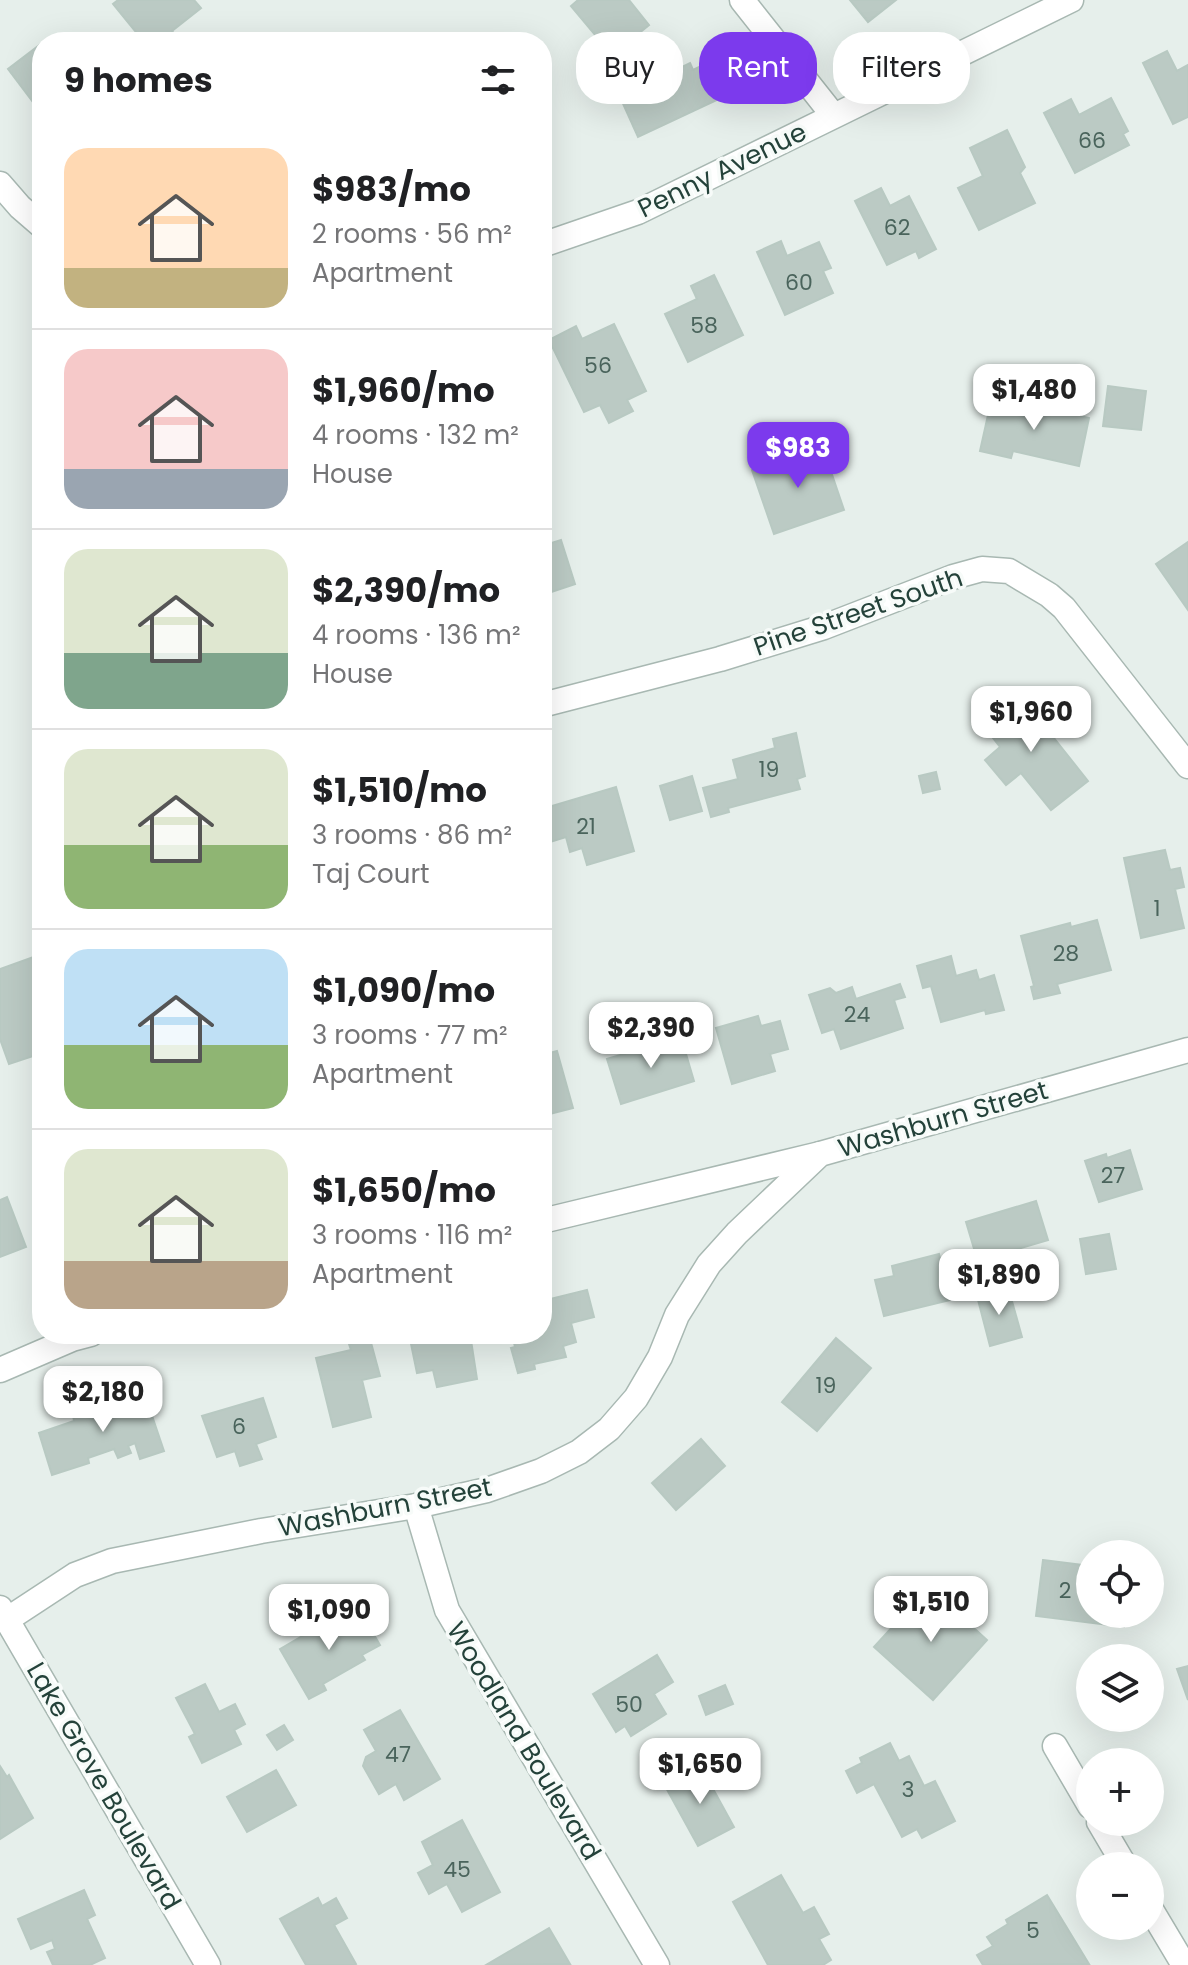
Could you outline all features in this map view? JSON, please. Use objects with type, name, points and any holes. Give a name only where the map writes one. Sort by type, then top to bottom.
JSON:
[{"type":"street","points":[[742,0],[833,115]]},
{"type":"street","name":"Penny Avenue","points":[[552,242],[638,212],[1071,0]]},
{"type":"street","points":[[0,184],[32,217]]},
{"type":"street","name":"Pine Street South","points":[[552,702],[735,655],[824,627],[953,577],[982,569],[1009,571],[1049,595],[1064,608],[1188,766]]},
{"type":"street","name":"Washburn Street","points":[[4,1613],[75,1575],[112,1561],[261,1531],[416,1506],[487,1490],[541,1471],[579,1452],[609,1429],[636,1398],[660,1357],[677,1315],[709,1264],[820,1154],[1188,1050]]},
{"type":"street","points":[[552,1219],[820,1154]]},
{"type":"street","points":[[0,1370],[60,1344]]},
{"type":"street","name":"Woodland Boulevard","points":[[416,1506],[447,1610],[657,1965]]},
{"type":"street","name":"Lake Grove Boulevard","points":[[4,1613],[208,1965]]},
{"type":"street","points":[[1055,1746],[1076,1782]]},
{"type":"street","points":[[1164,1931],[1184,1965]]},
{"type":"building","points":[[118,0],[194,0],[201,8],[173,32],[136,32],[113,4]]},
{"type":"building","points":[[578,0],[629,0],[649,25],[640,32],[593,32],[571,6]]},
{"type":"building","points":[[850,0],[896,0],[868,22]]},
{"type":"building","points":[[32,51],[32,101],[8,69]]},
{"type":"building","points":[[1167,51],[1177,71],[1188,65],[1188,117],[1173,124],[1143,63]]},
{"type":"building","points":[[690,63],[693,70],[699,67],[699,104],[708,104],[638,137],[623,104],[683,104],[683,66]]},
{"type":"building","points":[[1111,98],[1128,131],[1123,134],[1129,145],[1075,173],[1044,113],[1071,99],[1079,115]]},
{"type":"building","points":[[1007,130],[1025,167],[1020,173],[1035,203],[979,230],[958,188],[983,176],[970,148]]},
{"type":"building","points":[[881,188],[890,206],[909,196],[936,249],[919,258],[916,251],[887,265],[855,201]]},
{"type":"building","points":[[781,241],[787,256],[819,242],[831,268],[823,271],[833,293],[785,315],[757,252]]},
{"type":"building","points":[[714,275],[743,335],[688,362],[665,314],[697,299],[691,286]]},
{"type":"building","points":[[614,324],[646,391],[627,400],[633,411],[609,423],[600,405],[584,412],[552,346],[552,338],[576,326],[582,339]]},
{"type":"building","points":[[1108,386],[1146,391],[1141,430],[1103,426]]},
{"type":"building","points":[[992,397],[1089,418],[1079,466],[1013,451],[1011,458],[980,451]]},
{"type":"building","points":[[822,445],[844,510],[774,534],[752,470]]},
{"type":"building","points":[[561,540],[575,584],[552,592],[552,543]]},
{"type":"building","points":[[1188,542],[1188,610],[1156,564]]},
{"type":"building","points":[[1019,694],[1088,781],[1051,810],[1021,773],[1006,785],[985,760],[1000,747],[982,724]]},
{"type":"building","points":[[796,733],[805,776],[797,779],[800,789],[728,808],[729,812],[711,817],[703,788],[738,779],[733,760],[775,748],[773,739]]},
{"type":"building","points":[[936,772],[940,789],[923,793],[919,776]]},
{"type":"building","points":[[692,776],[702,811],[670,820],[660,786]]},
{"type":"building","points":[[616,787],[634,851],[587,865],[582,848],[570,852],[566,837],[552,841],[552,806]]},
{"type":"building","points":[[1165,850],[1170,870],[1180,868],[1184,887],[1175,889],[1184,928],[1141,938],[1124,858]]},
{"type":"building","points":[[1097,920],[1111,970],[1057,984],[1060,993],[1034,999],[1031,987],[1034,986],[1021,936],[1070,923],[1071,927]]},
{"type":"building","points":[[951,956],[956,976],[976,970],[979,980],[994,975],[1004,1010],[986,1014],[985,1010],[941,1022],[931,986],[923,988],[917,966]]},
{"type":"building","points":[[32,958],[32,1056],[9,1064],[0,1039],[0,969]]},
{"type":"building","points":[[900,984],[905,997],[894,1000],[903,1028],[841,1049],[834,1029],[822,1033],[809,995],[830,988],[836,993],[852,987],[856,999]]},
{"type":"building","points":[[758,1016],[761,1026],[780,1021],[788,1049],[770,1054],[775,1071],[732,1084],[716,1028]]},
{"type":"building","points":[[681,1037],[694,1081],[621,1104],[607,1059]]},
{"type":"building","points":[[557,1051],[573,1108],[552,1113],[552,1052]]},
{"type":"building","points":[[1130,1150],[1142,1189],[1099,1202],[1085,1161]]},
{"type":"building","points":[[7,1197],[26,1247],[0,1257],[0,1200]]},
{"type":"building","points":[[1036,1201],[1048,1240],[1004,1253],[1006,1260],[994,1264],[992,1258],[978,1262],[966,1222]]},
{"type":"building","points":[[1109,1234],[1116,1269],[1086,1274],[1080,1239]]},
{"type":"building","points":[[939,1254],[950,1300],[884,1316],[875,1280],[894,1276],[892,1266]]},
{"type":"building","points":[[1008,1287],[1022,1337],[990,1346],[977,1296]]},
{"type":"building","points":[[587,1290],[594,1317],[571,1323],[576,1342],[563,1346],[566,1357],[534,1364],[535,1369],[518,1373],[511,1348],[515,1347],[514,1344],[552,1344],[552,1299]]},
{"type":"building","points":[[836,1338],[871,1368],[817,1431],[782,1402]]},
{"type":"building","points":[[349,1344],[371,1344],[380,1376],[362,1380],[371,1417],[333,1427],[316,1358],[351,1350]]},
{"type":"building","points":[[411,1344],[472,1344],[477,1379],[437,1387],[433,1370],[417,1373]]},
{"type":"building","points":[[144,1392],[164,1451],[140,1459],[135,1443],[128,1446],[131,1453],[118,1458],[114,1449],[88,1458],[89,1463],[52,1475],[39,1433],[74,1421],[73,1415]]},
{"type":"building","points":[[263,1398],[276,1437],[256,1444],[262,1459],[240,1466],[235,1451],[217,1457],[202,1416]]},
{"type":"building","points":[[701,1439],[725,1466],[676,1510],[652,1483]]},
{"type":"building","points":[[1043,1560],[1076,1564],[1076,1621],[1036,1616]]},
{"type":"building","points":[[929,1587],[987,1640],[933,1700],[874,1647]]},
{"type":"building","points":[[359,1609],[380,1645],[362,1655],[365,1660],[323,1684],[326,1690],[309,1699],[280,1649],[323,1624],[325,1628]]},
{"type":"building","points":[[657,1655],[673,1682],[654,1694],[666,1714],[631,1736],[625,1726],[616,1732],[593,1694]]},
{"type":"building","points":[[1188,1666],[1188,1700],[1177,1669]]},
{"type":"building","points":[[205,1684],[219,1712],[235,1704],[245,1724],[234,1730],[241,1744],[202,1763],[189,1737],[195,1734],[176,1698]]},
{"type":"building","points":[[725,1685],[733,1704],[706,1715],[699,1696]]},
{"type":"building","points":[[400,1710],[440,1779],[404,1800],[396,1784],[379,1794],[363,1766],[366,1757],[376,1751],[364,1730]]},
{"type":"building","points":[[284,1725],[293,1740],[277,1750],[267,1735]]},
{"type":"building","points":[[890,1743],[899,1761],[909,1756],[924,1786],[935,1781],[955,1821],[922,1838],[917,1829],[902,1837],[874,1784],[857,1793],[846,1771],[862,1763],[860,1758]]},
{"type":"building","points":[[0,1766],[7,1777],[9,1775],[33,1818],[0,1839]]},
{"type":"building","points":[[701,1767],[734,1827],[698,1846],[665,1786]]},
{"type":"building","points":[[276,1770],[296,1805],[247,1832],[227,1797]]},
{"type":"building","points":[[462,1820],[500,1892],[462,1912],[447,1884],[429,1894],[418,1873],[433,1865],[422,1842]]},
{"type":"building","points":[[781,1875],[803,1913],[814,1907],[829,1934],[819,1939],[831,1960],[823,1965],[768,1965],[733,1902]]},
{"type":"building","points":[[84,1890],[95,1915],[87,1919],[105,1958],[90,1965],[53,1965],[47,1952],[55,1949],[52,1940],[31,1949],[18,1919]]},
{"type":"building","points":[[1047,1895],[1089,1964],[983,1965],[977,1955],[993,1946],[987,1937],[1008,1924],[1006,1920]]},
{"type":"building","points":[[318,1898],[322,1906],[336,1898],[347,1918],[334,1925],[356,1964],[306,1965],[280,1919]]},
{"type":"building","points":[[549,1928],[570,1964],[486,1965]]}]
